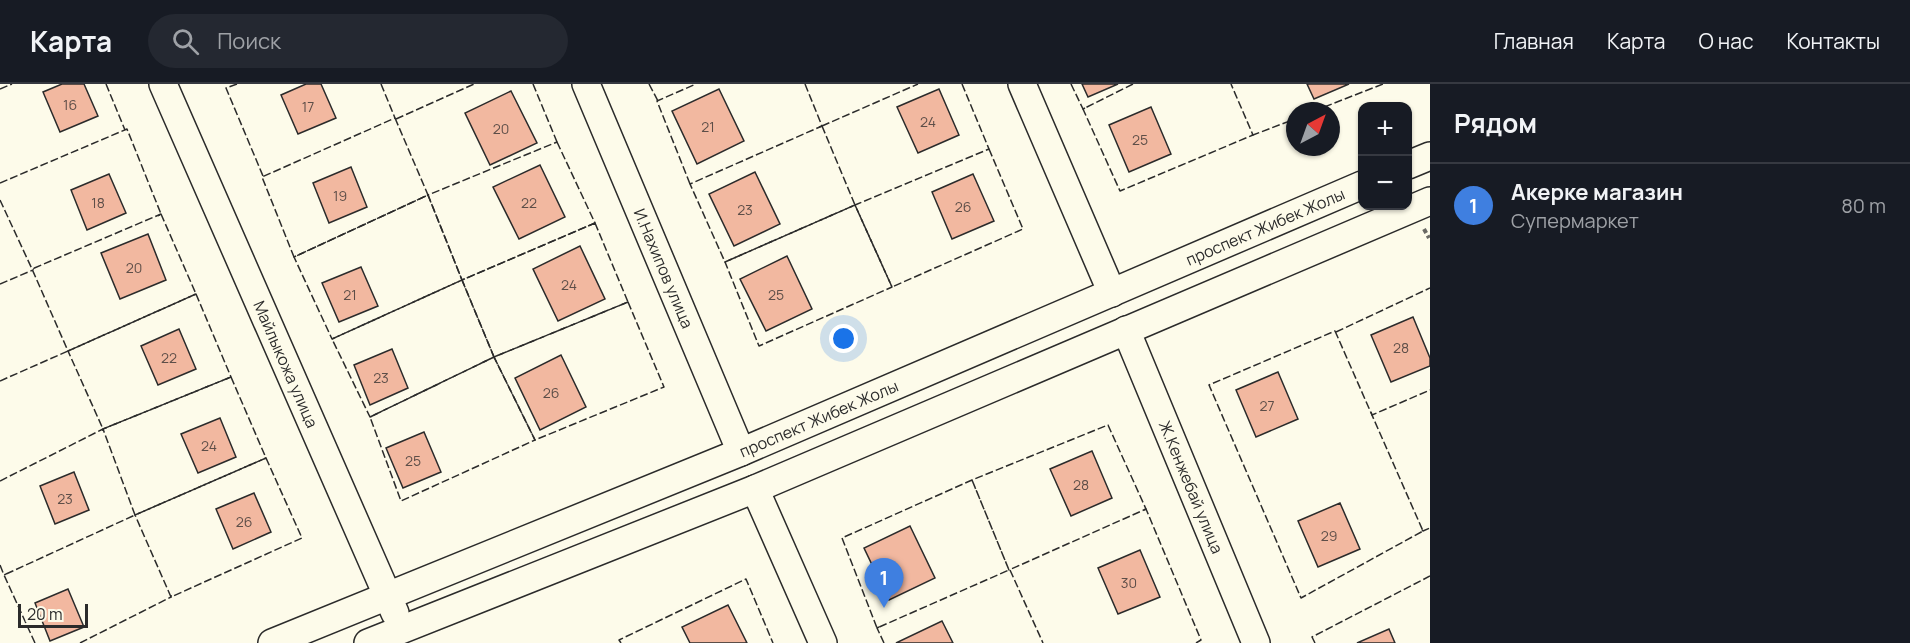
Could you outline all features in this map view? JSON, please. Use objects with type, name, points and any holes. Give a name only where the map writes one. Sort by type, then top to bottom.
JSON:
[{"type":"street","name":"Майлыкожа улица","points":[[163,84],[406,636]]},
{"type":"street","name":"И.Нахипов улица","points":[[586,84],[741,452]]},
{"type":"street","points":[[1022,84],[1112,293]]},
{"type":"street","points":[[1412,163],[1430,156]]},
{"type":"street","name":"проспект Жибек Жолы","points":[[272,643],[741,452],[1358,187]]},
{"type":"street","points":[[368,643],[406,636],[1430,201]]},
{"type":"street","name":"Ж.Кенжебай улица","points":[[1126,330],[1256,643]]},
{"type":"street","points":[[755,489],[823,643]]},
{"type":"building","points":[[62,84],[84,84],[98,116],[60,132],[43,92]]},
{"type":"building","points":[[306,84],[321,84],[336,118],[298,134],[281,95]]},
{"type":"building","points":[[1082,84],[1118,84],[1088,97]]},
{"type":"building","points":[[1307,84],[1349,84],[1314,99]]},
{"type":"building","points":[[719,89],[744,141],[697,164],[672,111]]},
{"type":"building","points":[[939,89],[959,135],[918,153],[897,107]]},
{"type":"building","points":[[511,91],[537,143],[490,165],[465,113]]},
{"type":"building","points":[[1151,107],[1171,154],[1129,172],[1109,125]]},
{"type":"building","points":[[540,165],[565,217],[519,239],[493,187]]},
{"type":"building","points":[[351,167],[367,207],[329,223],[313,183]]},
{"type":"building","points":[[755,172],[780,224],[734,246],[709,194]]},
{"type":"building","points":[[109,174],[126,213],[87,230],[71,190]]},
{"type":"building","points":[[973,174],[994,221],[952,239],[932,192]]},
{"type":"building","points":[[148,234],[166,280],[120,299],[101,253]]},
{"type":"building","points":[[580,246],[605,299],[558,321],[533,269]]},
{"type":"building","points":[[787,256],[812,309],[766,331],[740,279]]},
{"type":"building","points":[[361,267],[378,306],[339,322],[322,283]]},
{"type":"building","points":[[1413,317],[1430,358],[1430,366],[1391,382],[1371,335]]},
{"type":"building","points":[[179,329],[196,369],[158,385],[141,346]]},
{"type":"building","points":[[392,349],[408,388],[370,405],[354,365]]},
{"type":"building","points":[[561,355],[586,407],[540,430],[515,378]]},
{"type":"building","points":[[1278,372],[1298,419],[1256,437],[1236,390]]},
{"type":"building","points":[[220,418],[236,457],[198,473],[181,434]]},
{"type":"building","points":[[424,432],[441,472],[403,488],[386,448]]},
{"type":"building","points":[[1092,451],[1112,498],[1071,516],[1050,469]]},
{"type":"building","points":[[74,472],[89,510],[55,524],[40,486]]},
{"type":"building","points":[[254,493],[271,532],[233,549],[216,509]]},
{"type":"building","points":[[1340,503],[1360,549],[1318,567],[1298,521]]},
{"type":"building","points":[[910,526],[935,578],[889,600],[864,548]]},
{"type":"building","points":[[1140,550],[1160,597],[1118,614],[1098,568]]},
{"type":"building","points":[[68,589],[84,627],[50,641],[35,603]]},
{"type":"building","points":[[728,605],[747,643],[690,643],[682,627]]},
{"type":"building","points":[[942,621],[953,643],[896,643]]},
{"type":"building","points":[[1389,629],[1395,643],[1357,643]]},
{"type":"fence","points":[[0,89],[12,84]]},
{"type":"fence","points":[[106,84],[125,130]]},
{"type":"fence","points":[[237,84],[226,88],[263,176]]},
{"type":"fence","points":[[381,84],[395,118]]},
{"type":"fence","points":[[396,119],[474,84]]},
{"type":"fence","points":[[533,84],[557,142]]},
{"type":"fence","points":[[649,84],[658,101]]},
{"type":"fence","points":[[690,184],[657,101],[696,84]]},
{"type":"fence","points":[[805,84],[822,126],[819,127]]},
{"type":"fence","points":[[822,126],[918,84]]},
{"type":"fence","points":[[962,84],[989,149]]},
{"type":"fence","points":[[1071,84],[1083,109],[1085,108]]},
{"type":"fence","points":[[1133,84],[1083,109],[1120,191],[1253,135],[1231,84]]},
{"type":"fence","points":[[1337,102],[1383,84]]},
{"type":"fence","points":[[395,118],[428,195],[294,257],[262,177],[395,118]]},
{"type":"fence","points":[[1252,134],[1286,122]]},
{"type":"fence","points":[[822,126],[855,205],[725,262],[690,184],[822,126]]},
{"type":"fence","points":[[0,183],[127,129],[161,214],[158,216]]},
{"type":"fence","points":[[557,142],[595,223],[462,280],[428,195],[557,142]]},
{"type":"fence","points":[[989,149],[1023,229],[892,287],[855,205],[989,149]]},
{"type":"fence","points":[[428,195],[462,280],[332,339],[294,257],[428,195]]},
{"type":"fence","points":[[0,200],[34,269]]},
{"type":"fence","points":[[855,205],[892,287],[759,346],[725,262],[855,205]]},
{"type":"fence","points":[[161,214],[196,294],[68,351],[32,269],[161,214]]},
{"type":"fence","points":[[595,223],[628,302],[494,357],[462,280],[595,223]]},
{"type":"fence","points":[[0,284],[33,270]]},
{"type":"fence","points":[[462,280],[494,357],[370,417],[332,339],[462,280]]},
{"type":"fence","points":[[1336,332],[1430,288]]},
{"type":"fence","points":[[196,294],[231,377],[103,429],[68,351],[196,294]]},
{"type":"fence","points":[[628,302],[664,387],[535,440],[494,357],[628,302]]},
{"type":"fence","points":[[1335,331],[1423,531],[1301,598],[1209,385],[1335,331]]},
{"type":"fence","points":[[0,381],[68,351]]},
{"type":"fence","points":[[494,357],[535,440],[401,501],[370,417],[494,357]]},
{"type":"fence","points":[[231,377],[266,458],[135,515],[103,429],[231,377]]},
{"type":"fence","points":[[1371,412],[1372,415],[1430,390]]},
{"type":"fence","points":[[972,480],[1009,570],[877,628],[842,538],[972,480],[1108,425],[1146,509],[1009,570],[972,480]]},
{"type":"fence","points":[[0,481],[103,429],[103,431]]},
{"type":"fence","points":[[266,458],[302,538],[171,597],[135,515],[266,458]]},
{"type":"fence","points":[[1144,510],[1146,509],[1201,640],[1196,643]]},
{"type":"fence","points":[[35,643],[4,575],[135,515]]},
{"type":"fence","points":[[1422,530],[1430,528]]},
{"type":"fence","points":[[0,565],[4,575],[6,574]]},
{"type":"fence","points":[[1010,570],[1043,643]]},
{"type":"fence","points":[[1315,643],[1312,637],[1430,576]]},
{"type":"fence","points":[[621,643],[619,640],[746,579],[773,643]]},
{"type":"fence","points":[[80,643],[171,595]]},
{"type":"fence","points":[[879,627],[877,628],[884,643]]},
{"type":"place","name":"Акерке магазин","points":[[884,608]]}]
